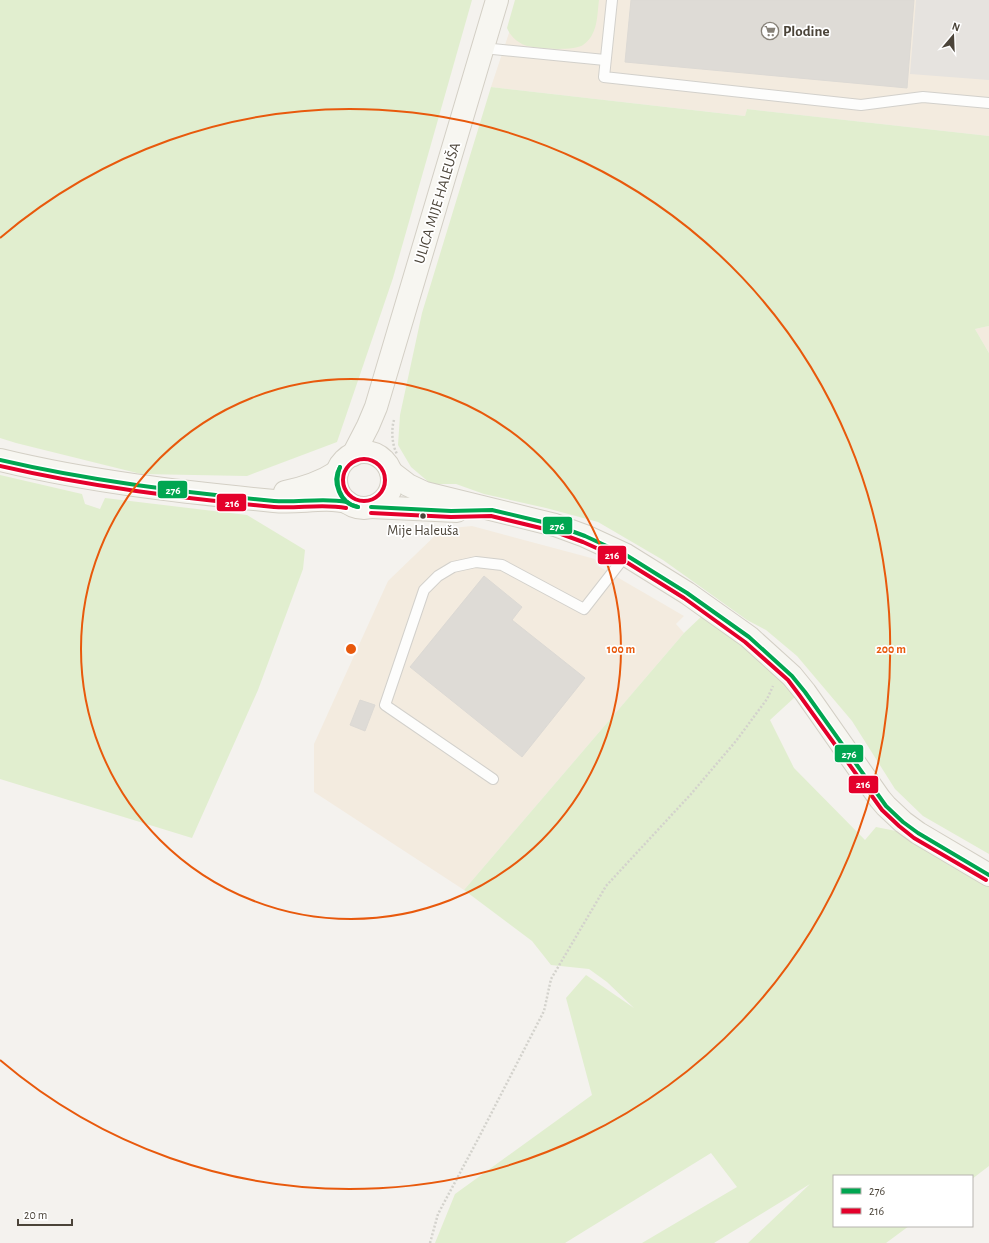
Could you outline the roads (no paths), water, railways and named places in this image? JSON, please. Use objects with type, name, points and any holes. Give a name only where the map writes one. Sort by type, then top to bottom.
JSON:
[{"type":"main road","name":"ULICA MIJE HALEUŠA","points":[[393,465],[381,450],[379,438],[497,0]]},
{"type":"main road","name":"ULICA MIJE HALEUŠA","points":[[353,455],[368,426],[385,412]]},
{"type":"main road","points":[[492,510],[451,511],[371,507],[363,508],[347,502],[341,496],[336,481],[337,472],[346,459],[353,455],[362,452],[371,453],[393,465],[408,486],[425,493],[555,525],[585,536],[626,555],[687,593],[749,637],[784,669],[805,692],[886,806],[903,822],[918,833],[989,875]]},
{"type":"main road","points":[[0,460],[40,470],[136,486],[191,493],[282,502],[333,500],[347,502]]},
{"type":"main road","points":[[371,507],[379,504],[386,498],[392,481],[393,465]]},
{"type":"main road","points":[[242,498],[301,489],[324,480],[337,472]]},
{"type":"lane","points":[[612,0],[604,77],[861,104],[923,97],[989,103]]},
{"type":"lane","points":[[483,48],[605,60]]},
{"type":"lane","points":[[493,779],[385,705],[424,590],[438,576],[453,567],[476,562],[502,565],[584,609],[626,555]]},
{"type":"place","name":"Plodine","points":[[770,31]]},
{"type":"place","name":"Mije Haleuša","points":[[423,516]]}]
